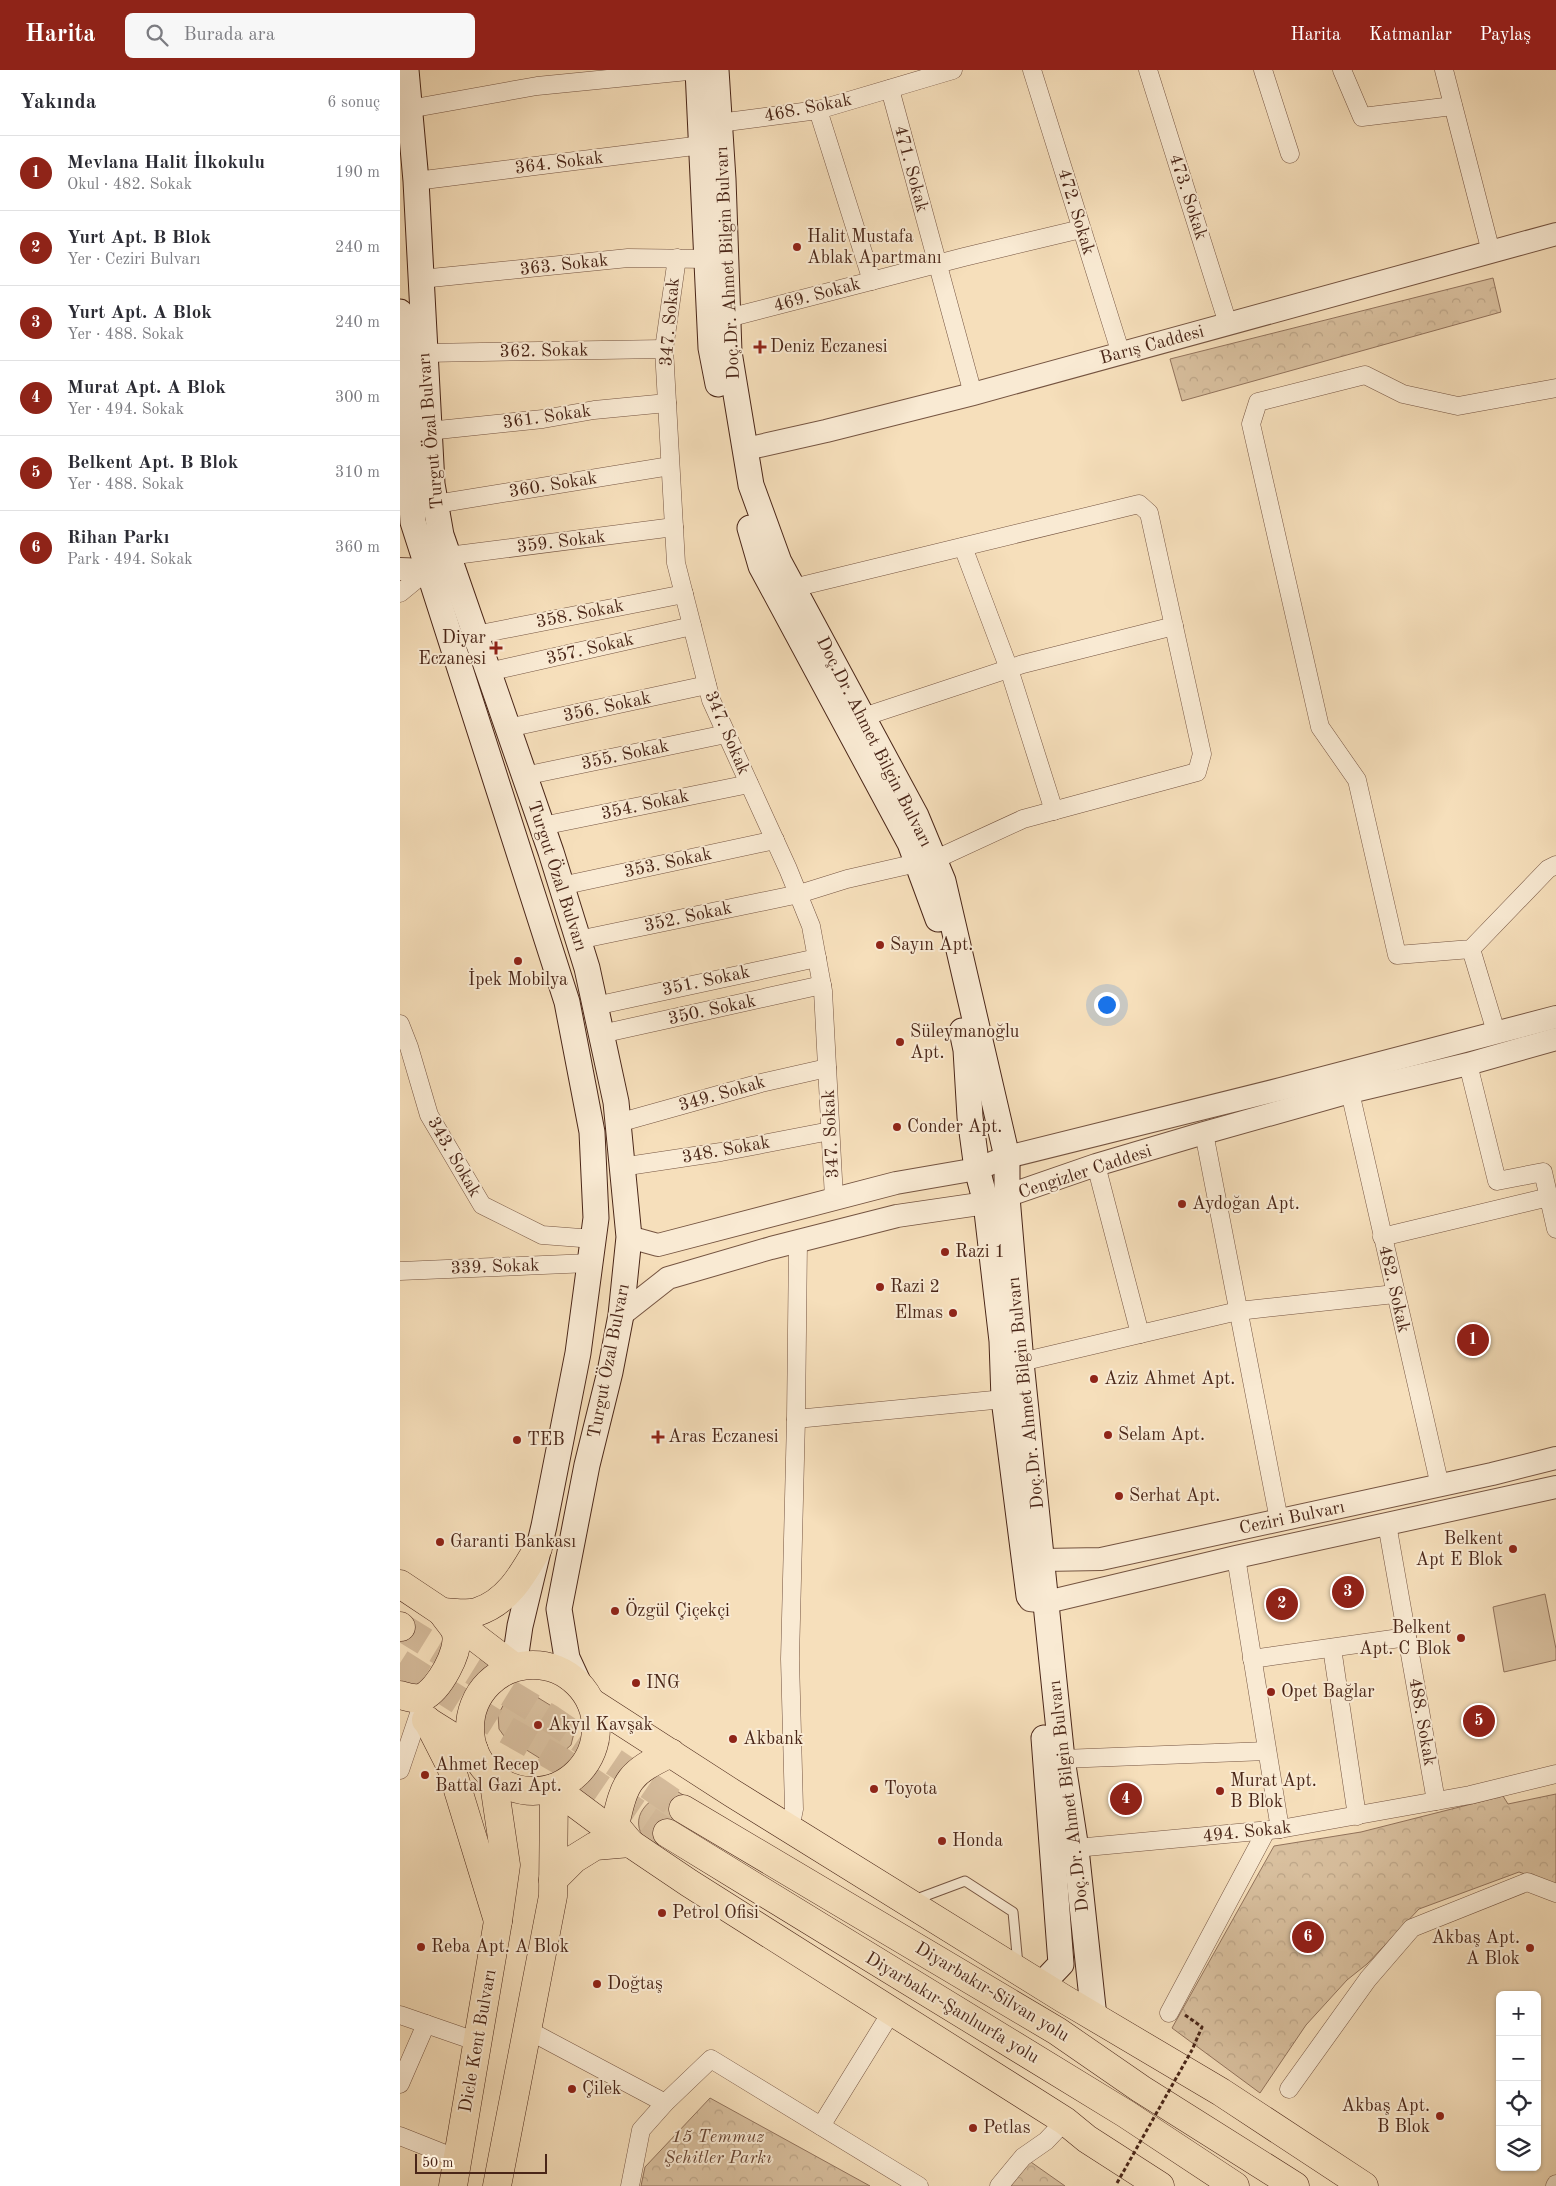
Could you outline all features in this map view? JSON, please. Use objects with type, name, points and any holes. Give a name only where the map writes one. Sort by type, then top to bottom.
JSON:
[{"type":"main road","name":"Turgut Özal Bulvarı","points":[[406,70],[416,181],[428,431],[432,484],[441,535],[542,826],[578,940],[616,1102],[629,1237],[621,1315],[559,1609],[568,1658],[585,1693]]},
{"type":"main road","name":"Doç.Dr. Ahmet Bilgin Bulvarı","points":[[698,70],[713,358],[735,481],[761,566],[910,843],[926,862],[947,898],[1007,1157],[997,1200],[1004,1399],[1034,1558]]},
{"type":"main road","name":"Doç.Dr. Ahmet Bilgin Bulvarı","points":[[716,70],[720,123],[729,352],[752,485],[779,562],[916,816],[943,931],[966,1050],[970,1117],[977,1168],[997,1200],[1021,1362],[1038,1601],[1045,1750],[1094,2017]]},
{"type":"main road","name":"Turgut Özal Bulvarı","points":[[400,312],[413,522],[566,1002],[592,1132],[596,1218],[578,1353],[520,1626],[514,1667]]},
{"type":"main road","points":[[442,1612],[476,1612],[496,1602],[516,1584],[538,1548]]},
{"type":"main road","points":[[400,1584],[442,1612],[514,1667]]},
{"type":"main road","name":"Doç.Dr. Ahmet Bilgin Bulvarı","points":[[1038,1601],[1062,1759],[1064,1849],[1061,1964],[1042,1984]]},
{"type":"main road","points":[[442,1612],[456,1633],[456,1651],[444,1676],[423,1697],[412,1698],[411,1707],[451,1767],[498,1921]]},
{"type":"main road","points":[[585,1693],[596,1719],[596,1736],[591,1753],[582,1768],[570,1780],[554,1788],[533,1791],[511,1787],[493,1777],[482,1765],[474,1750],[470,1736],[470,1721],[479,1693],[500,1673],[514,1667],[530,1664],[547,1666],[562,1671],[585,1693],[671,1753],[1094,2017],[1220,2092],[1364,2186]]},
{"type":"main road","points":[[411,1707],[474,1750]]},
{"type":"main road","points":[[630,1844],[615,1825],[620,1800],[627,1782],[640,1770],[671,1753]]},
{"type":"main road","name":"Dicle Kent Bulvarı","points":[[453,2186],[506,1865],[493,1777]]},
{"type":"main road","points":[[554,1788],[630,1844],[1064,2121],[1087,2139],[1160,2186]]},
{"type":"main road","points":[[497,2186],[552,1896],[554,1788]]},
{"type":"main road","name":"Diyarbakır-Silvan yolu","points":[[683,1809],[1057,2031],[1141,2089],[1295,2186]]},
{"type":"main road","name":"Diyarbakır-Şanlıurfa yolu","points":[[668,1833],[1126,2114],[1236,2186]]},
{"type":"main road","points":[[553,1880],[574,1859],[595,1846],[630,1844]]},
{"type":"main road","points":[[1055,2071],[1204,2186]]},
{"type":"main road","points":[[1141,2089],[1340,2186]]},
{"type":"street","points":[[409,109],[536,86],[698,70]]},
{"type":"street","name":"468. Sokak","points":[[720,123],[818,110],[953,70]]},
{"type":"street","name":"472. Sokak","points":[[1032,70],[1120,354]]},
{"type":"street","name":"473. Sokak","points":[[1148,70],[1228,324]]},
{"type":"street","points":[[1263,70],[1290,154]]},
{"type":"street","points":[[1342,70],[1362,117],[1453,106]]},
{"type":"street","points":[[1444,70],[1491,252]]},
{"type":"street","name":"471. Sokak","points":[[890,89],[936,264],[973,394]]},
{"type":"street","points":[[818,110],[872,281]]},
{"type":"street","name":"364. Sokak","points":[[416,181],[702,145]]},
{"type":"street","name":"469. Sokak","points":[[728,318],[936,264],[1081,229]]},
{"type":"street","name":"Barış Caddesi","points":[[746,449],[973,394],[1556,234]]},
{"type":"street","name":"363. Sokak","points":[[420,279],[628,258],[708,259]]},
{"type":"street","name":"347. Sokak","points":[[677,258],[664,349],[676,564],[711,700],[799,894],[811,926],[822,986],[834,1198]]},
{"type":"street","name":"362. Sokak","points":[[424,353],[664,349]]},
{"type":"street","points":[[1556,388],[1458,406],[1403,394],[1365,375],[1258,402],[1251,424],[1320,727],[1357,780],[1396,955],[1471,949],[1548,869],[1556,865]]},
{"type":"street","name":"361. Sokak","points":[[428,431],[666,403]]},
{"type":"street","name":"360. Sokak","points":[[436,504],[670,466]]},
{"type":"street","points":[[793,588],[1139,504],[1149,513],[1174,626],[1009,669],[863,717]]},
{"type":"street","name":"359. Sokak","points":[[448,556],[674,527]]},
{"type":"street","points":[[963,547],[1009,669],[1054,811]]},
{"type":"street","points":[[400,569],[428,570]]},
{"type":"street","points":[[400,593],[428,570]]},
{"type":"street","name":"358. Sokak","points":[[476,635],[684,594]]},
{"type":"street","name":"357. Sokak","points":[[488,672],[692,626]]},
{"type":"street","name":"352. Sokak","points":[[578,940],[799,894],[848,879],[926,862],[1023,820],[1197,772],[1202,754],[1174,626]]},
{"type":"street","name":"356. Sokak","points":[[508,728],[707,685]]},
{"type":"street","name":"355. Sokak","points":[[524,776],[726,734]]},
{"type":"street","name":"354. Sokak","points":[[542,826],[749,784]]},
{"type":"street","name":"353. Sokak","points":[[561,886],[775,840]]},
{"type":"street","points":[[1471,949],[1496,1032]]},
{"type":"street","name":"351. Sokak","points":[[595,1006],[817,958]]},
{"type":"street","name":"350. Sokak","points":[[601,1034],[822,986]]},
{"type":"street","name":"Cengizler Caddesi","points":[[629,1237],[658,1245],[896,1183],[977,1168],[1007,1157],[1281,1089],[1556,1017]]},
{"type":"street","name":"343. Sokak","points":[[400,1024],[409,1047],[429,1115],[482,1206],[542,1235],[594,1239]]},
{"type":"street","name":"Cengizler Caddesi","points":[[621,1315],[668,1278],[770,1248],[898,1216],[997,1200],[1096,1165],[1204,1133],[1350,1092],[1468,1064],[1556,1039]]},
{"type":"street","points":[[1468,1064],[1498,1181],[1550,1170],[1549,1197],[1556,1229]]},
{"type":"street","name":"349. Sokak","points":[[618,1123],[761,1083],[827,1068]]},
{"type":"street","name":"482. Sokak","points":[[1350,1092],[1440,1486]]},
{"type":"street","name":"348. Sokak","points":[[622,1167],[721,1152],[830,1131]]},
{"type":"street","points":[[1204,1133],[1280,1520]]},
{"type":"street","points":[[1096,1165],[1140,1334]]},
{"type":"street","points":[[1382,1236],[1549,1197]]},
{"type":"street","points":[[790,1829],[794,1809],[790,1659],[798,1242]]},
{"type":"street","name":"339. Sokak","points":[[400,1271],[590,1264]]},
{"type":"street","points":[[1021,1362],[1238,1311],[1395,1294]]},
{"type":"street","points":[[796,1419],[1004,1399]]},
{"type":"street","points":[[1554,1458],[1556,1488]]},
{"type":"street","name":"Ceziri Bulvarı","points":[[1034,1558],[1101,1559],[1440,1486],[1554,1458]]},
{"type":"street","name":"Ceziri Bulvarı","points":[[1038,1601],[1556,1488]]},
{"type":"street","name":"488. Sokak","points":[[1387,1524],[1436,1801]]},
{"type":"street","points":[[1169,2013],[1273,1830],[1267,1751],[1236,1557]]},
{"type":"street","points":[[1252,1659],[1407,1637]]},
{"type":"street","points":[[1332,1648],[1356,1816]]},
{"type":"street","points":[[400,1770],[411,1707]]},
{"type":"street","points":[[1062,1759],[1267,1751]]},
{"type":"street","name":"494. Sokak","points":[[1064,1849],[1273,1830],[1470,1795],[1556,1774]]},
{"type":"street","points":[[1288,2089],[1368,1980],[1412,1928],[1527,1882],[1556,1892]]},
{"type":"street","points":[[821,2126],[892,2011]]},
{"type":"street","points":[[400,2015],[478,2042]]},
{"type":"street","points":[[400,2084],[426,2024]]},
{"type":"street","points":[[526,2029],[665,2103]]},
{"type":"street","points":[[630,2186],[641,2130],[665,2103],[711,2059],[919,2186]]},
{"type":"street","points":[[999,2186],[1023,2157],[1046,2141],[1064,2121]]},
{"type":"street","points":[[400,2136],[458,2160]]},
{"type":"lane","points":[[908,1902],[965,1881],[1013,1912],[1019,1970]]},
{"type":"path","points":[[1117,2183],[1192,2050],[1202,2027]]},
{"type":"green space","points":[[1493,278],[1501,312],[1182,401],[1170,359]]},
{"type":"green space","points":[[1545,1594],[1556,1649],[1556,1660],[1504,1672],[1493,1607]]},
{"type":"green space","points":[[517,1694],[532,1694],[571,1718],[575,1729],[571,1745],[561,1754],[552,1759],[541,1759],[504,1736],[499,1729],[498,1715],[505,1702]]},
{"type":"green space","points":[[675,1790],[688,1798],[656,1853],[647,1843],[639,1828],[641,1813],[652,1800]]},
{"type":"green space","points":[[1556,1794],[1556,1885],[1519,1872],[1419,1909],[1367,1964],[1347,1980],[1306,2025],[1260,2093],[1172,2028],[1274,1846],[1361,1832],[1503,1796],[1508,1804]]},
{"type":"green space","name":"15 Temmuz Şehitler Parkı","points":[[710,2098],[870,2186],[641,2186],[645,2167]]},
{"type":"green space","points":[[1028,2160],[1065,2186],[1008,2186]]},
{"type":"tunnel","points":[[401,1627],[551,1719],[683,1809]]},
{"type":"tunnel","points":[[400,1663],[498,1725],[564,1763],[667,1833]]},
{"type":"place","name":"Halit Mustafa Ablak Apartmanı","points":[[797,247]]},
{"type":"place","name":"Deniz Eczanesi","points":[[760,347]]},
{"type":"place","name":"Diyar Eczanesi","points":[[496,648]]},
{"type":"place","name":"Sayın Apt.","points":[[880,945]]},
{"type":"place","name":"İpek Mobilya","points":[[518,961]]},
{"type":"place","name":"Süleymanoğlu Apt.","points":[[900,1042]]},
{"type":"place","name":"Conder Apt.","points":[[897,1127]]},
{"type":"place","name":"Aydoğan Apt.","points":[[1182,1204]]},
{"type":"place","name":"Razi 1","points":[[945,1252]]},
{"type":"place","name":"Razi 2","points":[[880,1287]]},
{"type":"place","name":"Elmas","points":[[953,1313]]},
{"type":"place","name":"Mevlana Halit İlkokulu","points":[[1473,1340]]},
{"type":"place","name":"Aziz Ahmet Apt.","points":[[1094,1379]]},
{"type":"place","name":"Selam Apt.","points":[[1108,1435]]},
{"type":"place","name":"Aras Eczanesi","points":[[658,1437]]},
{"type":"place","name":"TEB","points":[[517,1440]]},
{"type":"place","name":"Serhat Apt.","points":[[1119,1496]]},
{"type":"place","name":"Garanti Bankası","points":[[440,1542]]},
{"type":"place","name":"Belkent Apt E Blok","points":[[1513,1549]]},
{"type":"place","name":"Yurt Apt. A Blok","points":[[1348,1592]]},
{"type":"place","name":"Yurt Apt. B Blok","points":[[1282,1604]]},
{"type":"place","name":"Özgül Çiçekçi","points":[[615,1611]]},
{"type":"place","name":"Belkent Apt. C Blok","points":[[1461,1638]]},
{"type":"place","name":"ING","points":[[636,1683]]},
{"type":"place","name":"Opet Bağlar","points":[[1271,1692]]},
{"type":"place","name":"Belkent Apt. B Blok","points":[[1479,1721]]},
{"type":"place","name":"Akyıl Kavşak","points":[[538,1725]]},
{"type":"place","name":"Akbank","points":[[733,1739]]},
{"type":"place","name":"Ahmet Recep Battal Gazi Apt.","points":[[425,1775]]},
{"type":"place","name":"Toyota","points":[[874,1789]]},
{"type":"place","name":"Murat Apt. B Blok","points":[[1220,1791]]},
{"type":"place","name":"Murat Apt. A Blok","points":[[1126,1799]]},
{"type":"place","name":"Honda","points":[[942,1841]]},
{"type":"place","name":"Petrol Ofisi","points":[[662,1913]]},
{"type":"place","name":"Rihan Parkı","points":[[1308,1937]]},
{"type":"place","name":"Reba Apt. A Blok","points":[[421,1947]]},
{"type":"place","name":"Akbaş Apt. A Blok","points":[[1530,1948]]},
{"type":"place","name":"Doğtaş","points":[[597,1984]]},
{"type":"place","name":"Çilek","points":[[572,2089]]},
{"type":"place","name":"Akbaş Apt. B Blok","points":[[1440,2116]]},
{"type":"place","name":"Petlas","points":[[973,2128]]}]
